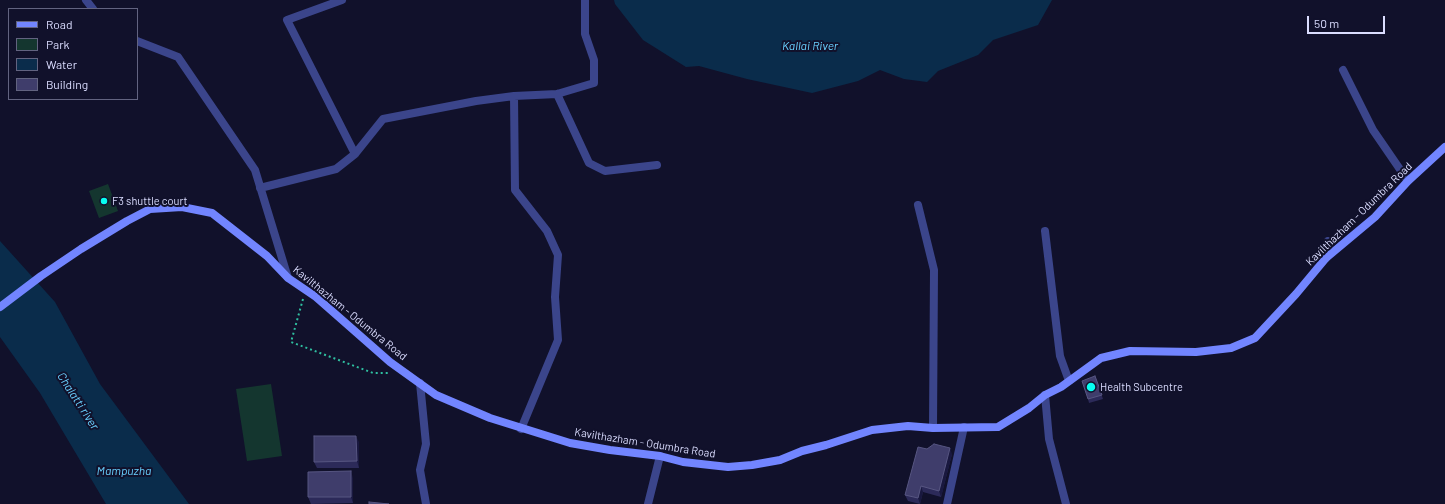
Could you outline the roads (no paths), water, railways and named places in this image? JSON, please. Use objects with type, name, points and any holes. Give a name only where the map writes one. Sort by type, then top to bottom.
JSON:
[{"type":"main road","name":"Kavilthazham - Odumbra Road","points":[[0,306],[41,276],[98,238],[127,221],[150,209],[182,206],[212,213],[267,256],[288,278],[316,297],[390,362],[436,395],[490,418],[570,443],[610,450],[660,456],[683,462],[728,467],[752,465],[780,460],[802,451],[872,430],[908,426],[933,428],[998,427],[1029,408],[1045,395],[1061,387],[1101,358],[1130,351],[1196,352],[1231,348],[1255,338],[1296,294],[1326,258],[1375,217],[1408,181],[1445,146]]},
{"type":"street","points":[[86,0],[92,8]]},
{"type":"street","points":[[342,0],[287,20],[356,154]]},
{"type":"street","points":[[260,188],[336,169],[356,154],[383,119],[514,96],[557,94],[594,83],[594,60],[585,34],[585,0]]},
{"type":"street","points":[[138,41],[178,57],[255,170],[288,278]]},
{"type":"street","points":[[1343,70],[1373,130],[1408,181]]},
{"type":"street","points":[[557,94],[590,163],[605,171],[657,166]]},
{"type":"street","points":[[514,96],[515,190],[547,231],[558,255],[555,297],[558,340],[521,428]]},
{"type":"street","points":[[918,205],[934,270],[933,428]]},
{"type":"street","points":[[1045,231],[1060,356],[1068,381]]},
{"type":"street","points":[[1326,258],[1328,240]]},
{"type":"street","points":[[420,383],[426,444],[420,470],[426,504]]},
{"type":"street","points":[[1045,395],[1049,439],[1066,504]]},
{"type":"street","points":[[947,504],[964,427]]},
{"type":"street","points":[[648,504],[660,456]]},
{"type":"water","name":"Kallai River","points":[[614,0],[1052,0],[1038,25],[993,40],[978,55],[938,71],[927,82],[904,79],[880,70],[858,81],[812,93],[747,79],[699,66],[686,67],[643,40],[615,4]]},
{"type":"water","name":"Mampuzha","points":[[0,241],[55,302],[100,384],[189,504],[106,504],[40,393],[0,337]]},
{"type":"place","name":"F3 shuttle court","points":[[104,201]]},
{"type":"place","name":"Health Subcentre","points":[[1091,387]]},
{"type":"water label","name":"Chalatti river","points":[[78,401]]}]
